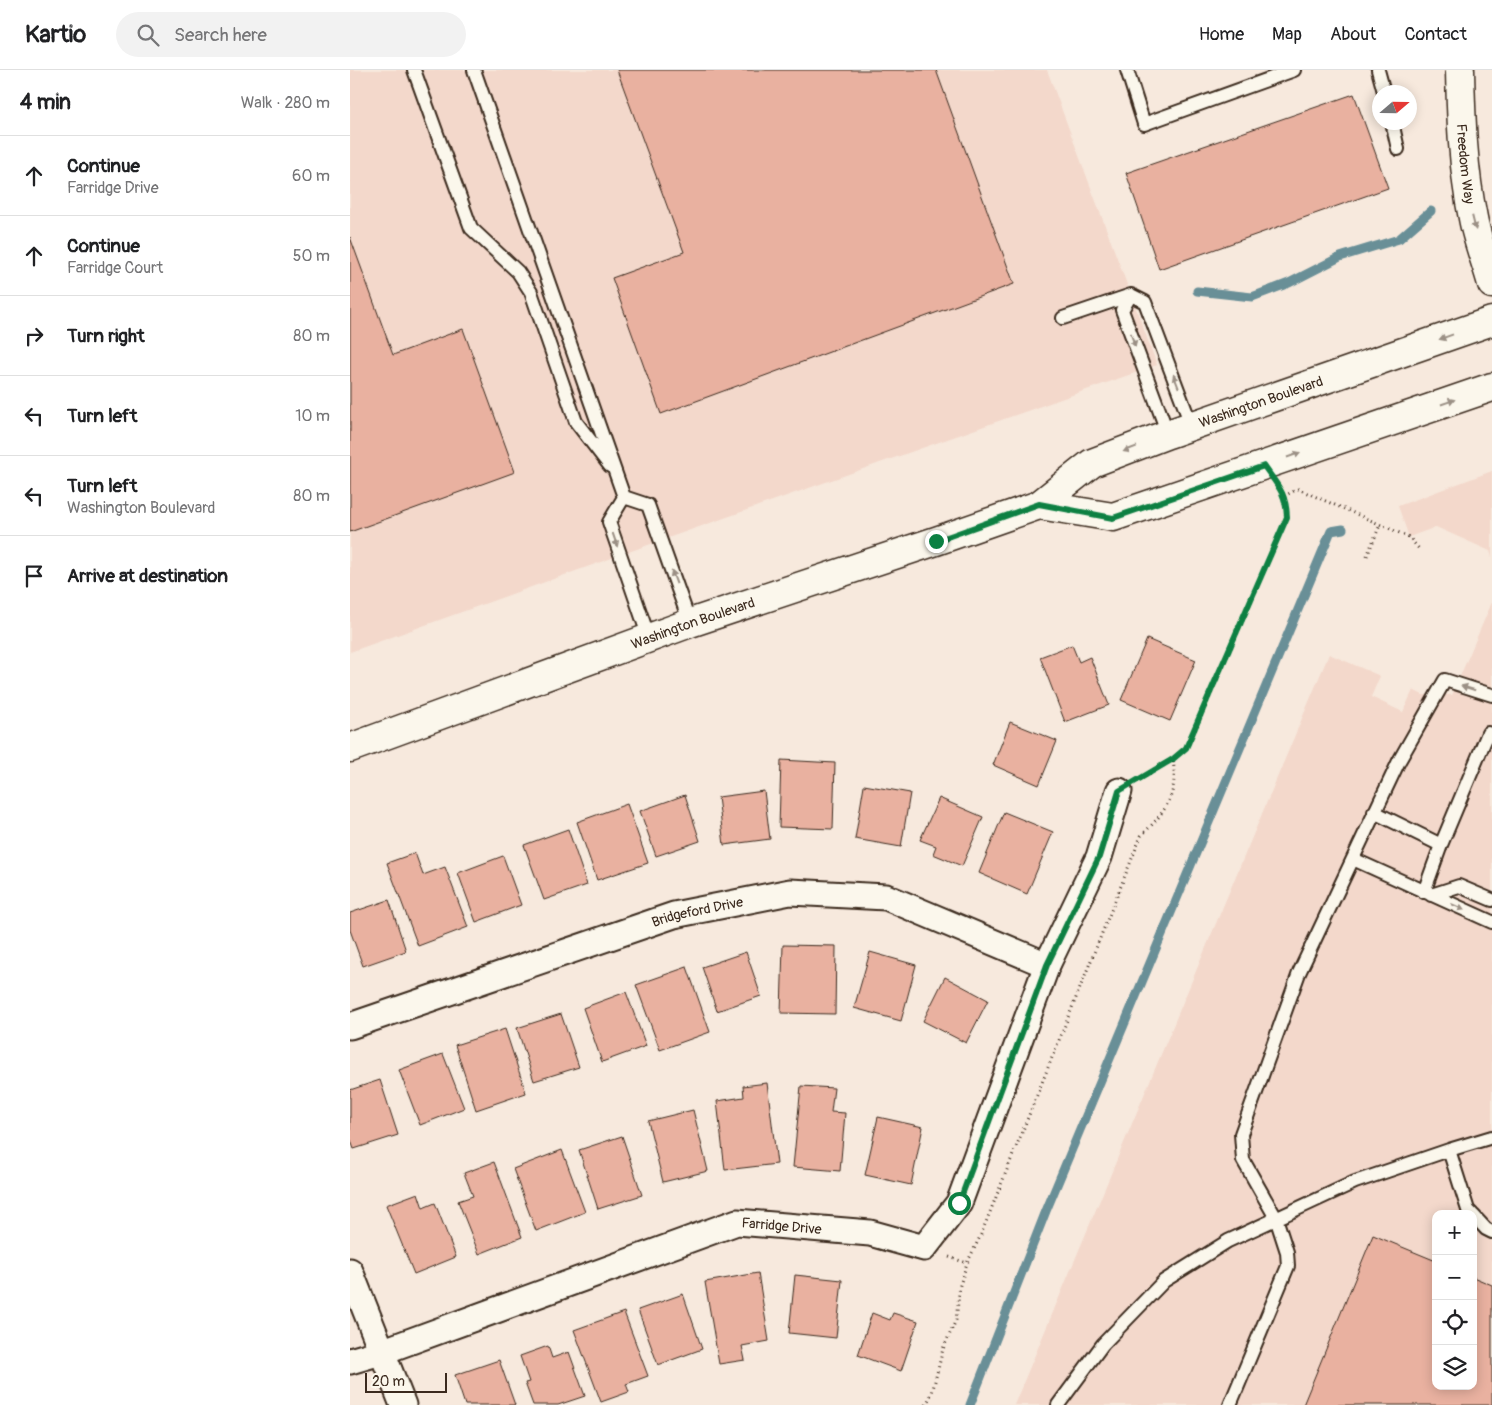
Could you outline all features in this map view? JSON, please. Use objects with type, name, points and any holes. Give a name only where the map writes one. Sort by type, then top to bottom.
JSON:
[{"type":"main road","name":"Freedom Way","points":[[1460,70],[1461,115],[1473,219],[1492,284]]},
{"type":"main road","name":"Washington Boulevard","points":[[350,748],[690,623],[936,541],[1039,504],[1092,463],[1492,321]]},
{"type":"main road","points":[[1039,504],[1113,518],[1492,387]]},
{"type":"street","points":[[1047,965],[1099,857],[1119,791]]},
{"type":"street","name":"Bridgeford Drive","points":[[350,1026],[674,915],[790,892],[886,897],[1047,965]]},
{"type":"street","name":"Farridge Drive","points":[[350,1361],[381,1352],[737,1222],[870,1233],[924,1248],[959,1203],[1047,965]]},
{"type":"street","points":[[350,1272],[403,1405]]},
{"type":"lane","points":[[414,70],[471,228],[518,272],[531,292],[576,422],[618,476]]},
{"type":"lane","points":[[474,70],[618,476],[624,497],[608,522],[649,638]]},
{"type":"lane","points":[[1127,70],[1144,124],[1294,70]]},
{"type":"lane","points":[[1378,70],[1382,85]]},
{"type":"lane","points":[[1394,130],[1398,149]]},
{"type":"lane","points":[[1131,295],[1122,310],[1180,431]]},
{"type":"lane","points":[[1063,318],[1131,295],[1145,302],[1180,431]]},
{"type":"lane","points":[[624,497],[648,505],[690,623]]},
{"type":"lane","points":[[1230,1405],[1288,1266],[1276,1218],[1243,1160],[1240,1134],[1299,973],[1399,761],[1445,680],[1492,695]]},
{"type":"lane","points":[[1427,893],[1441,844],[1488,733]]},
{"type":"lane","points":[[1374,812],[1441,844]]},
{"type":"lane","points":[[1353,859],[1492,922]]},
{"type":"lane","points":[[1427,893],[1459,886],[1492,900]]},
{"type":"lane","points":[[1058,1405],[1103,1344],[1164,1281],[1228,1241],[1355,1182],[1492,1137]]},
{"type":"lane","points":[[1450,1150],[1468,1210]]},
{"type":"lane","points":[[1477,1219],[1486,1229],[1492,1232]]},
{"type":"path","points":[[1119,791],[1173,759],[1186,748],[1195,730],[1287,517],[1284,496],[1264,466]]},
{"type":"path","points":[[1284,496],[1298,489],[1409,537],[1419,549]]},
{"type":"path","points":[[1367,556],[1380,524]]},
{"type":"path","points":[[926,1405],[932,1393],[944,1349],[956,1320],[960,1285],[967,1263],[980,1237],[1141,836],[1160,816],[1171,797],[1175,774],[1173,759]]},
{"type":"shaded area","points":[[350,70],[1047,70],[1157,365],[350,652]]},
{"type":"shaded area","points":[[1492,471],[1492,557],[1490,551],[1436,527],[1409,537],[1398,506]]},
{"type":"shaded area","points":[[1492,602],[1492,1405],[1014,1405],[1329,654],[1380,676],[1371,697],[1403,712],[1413,690],[1423,695],[1452,695]]},
{"type":"building","points":[[617,70],[936,70],[1014,284],[661,414],[612,278],[684,252]]},
{"type":"building","points":[[1354,94],[1388,188],[1159,269],[1126,173]]},
{"type":"building","points":[[350,237],[393,355],[463,329],[515,472],[350,532]]},
{"type":"building","points":[[1147,639],[1196,660],[1170,721],[1121,700]]},
{"type":"building","points":[[1072,645],[1079,662],[1090,657],[1109,705],[1065,722],[1040,657]]},
{"type":"building","points":[[1010,722],[1057,741],[1039,785],[993,765]]},
{"type":"building","points":[[781,760],[835,763],[833,829],[779,827]]},
{"type":"building","points":[[864,785],[910,793],[901,847],[855,839]]},
{"type":"building","points":[[764,791],[770,839],[724,845],[718,797]]},
{"type":"building","points":[[685,795],[700,841],[656,856],[640,811]]},
{"type":"building","points":[[939,798],[983,817],[962,866],[933,854],[936,846],[920,840]]},
{"type":"building","points":[[627,804],[648,863],[597,880],[577,822]]},
{"type":"building","points":[[1004,812],[1053,832],[1027,894],[979,873]]},
{"type":"building","points":[[568,829],[587,885],[544,900],[524,845]]},
{"type":"building","points":[[415,853],[423,875],[445,867],[468,927],[418,946],[387,863]]},
{"type":"building","points":[[503,856],[521,905],[476,922],[458,873]]},
{"type":"building","points":[[389,900],[406,951],[363,966],[350,930],[350,913]]},
{"type":"building","points":[[783,945],[836,946],[835,1014],[781,1013]]},
{"type":"building","points":[[746,952],[761,996],[717,1011],[702,967]]},
{"type":"building","points":[[870,952],[916,965],[901,1021],[854,1008]]},
{"type":"building","points":[[687,967],[710,1032],[660,1050],[636,985]]},
{"type":"building","points":[[945,977],[988,1000],[966,1043],[923,1021]]},
{"type":"building","points":[[626,992],[646,1046],[602,1062],[583,1008]]},
{"type":"building","points":[[561,1014],[579,1067],[534,1081],[517,1028]]},
{"type":"building","points":[[505,1029],[526,1093],[476,1110],[455,1045]]},
{"type":"building","points":[[443,1054],[464,1108],[420,1125],[399,1070]]},
{"type":"building","points":[[380,1080],[398,1135],[354,1149],[350,1138],[350,1090]]},
{"type":"building","points":[[767,1083],[777,1164],[725,1170],[717,1101],[744,1097],[743,1086]]},
{"type":"building","points":[[801,1086],[834,1088],[831,1112],[845,1113],[840,1171],[793,1167]]},
{"type":"building","points":[[693,1110],[708,1171],[663,1182],[648,1121]]},
{"type":"building","points":[[878,1117],[923,1127],[911,1185],[865,1175]]},
{"type":"building","points":[[622,1136],[642,1195],[598,1209],[579,1150]]},
{"type":"building","points":[[562,1150],[585,1212],[536,1231],[513,1169]]},
{"type":"building","points":[[494,1162],[522,1237],[479,1254],[458,1201],[473,1196],[464,1173]]},
{"type":"building","points":[[418,1193],[423,1208],[435,1203],[456,1257],[414,1274],[386,1205]]},
{"type":"building","points":[[1373,1235],[1432,1259],[1432,1390],[1477,1390],[1477,1279],[1492,1285],[1492,1405],[1303,1405]]},
{"type":"building","points":[[758,1273],[769,1341],[742,1346],[745,1360],[719,1364],[705,1282]]},
{"type":"building","points":[[795,1275],[842,1280],[836,1338],[789,1333]]},
{"type":"building","points":[[683,1294],[702,1349],[658,1365],[638,1310]]},
{"type":"building","points":[[624,1312],[648,1376],[626,1384],[629,1392],[601,1402],[574,1330]]},
{"type":"building","points":[[872,1313],[890,1320],[893,1313],[918,1321],[901,1371],[858,1355]]},
{"type":"building","points":[[548,1346],[552,1358],[569,1352],[585,1396],[558,1405],[533,1405],[525,1383],[529,1382],[520,1356]]},
{"type":"building","points":[[499,1360],[515,1405],[465,1405],[455,1375]]},
{"type":"waterway","points":[[1197,291],[1252,297],[1289,283],[1340,257],[1399,239],[1431,211]]},
{"type":"waterway","points":[[970,1405],[1046,1211],[1331,531],[1343,529]]},
{"type":"route","points":[[936,541],[1039,504],[1113,518],[1264,466],[1284,496],[1287,517],[1186,748],[1173,759],[1119,791],[1099,857],[1047,965],[959,1203]]}]
